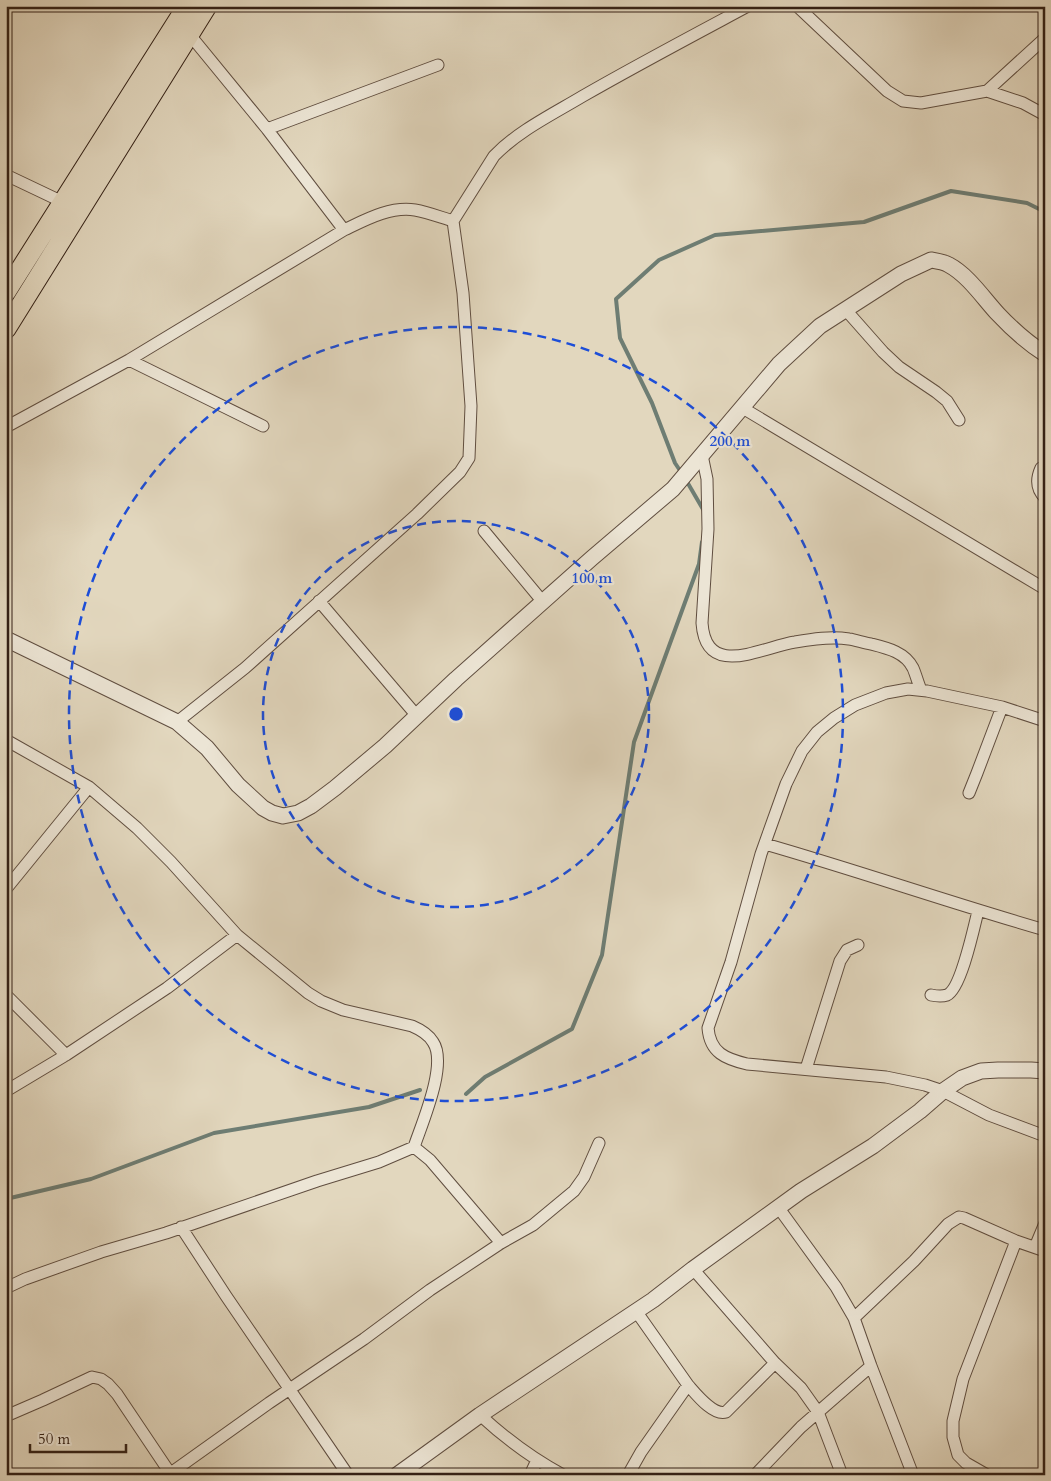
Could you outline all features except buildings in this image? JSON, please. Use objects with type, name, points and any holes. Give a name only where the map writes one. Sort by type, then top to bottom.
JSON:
[{"type":"main road","points":[[6,329],[71,206],[187,6]]},
{"type":"main road","points":[[6,292],[71,206],[190,35],[207,6]]},
{"type":"street","points":[[177,722],[245,668],[443,490],[460,472],[469,458],[471,406],[463,293],[452,221],[494,156],[522,133],[611,80],[748,6]]},
{"type":"street","points":[[797,6],[886,91],[903,101],[921,103],[987,91],[1023,103],[1045,115]]},
{"type":"street","points":[[190,35],[267,129],[344,230]]},
{"type":"street","points":[[987,91],[1045,38]]},
{"type":"street","points":[[267,129],[438,65]]},
{"type":"street","points":[[6,175],[71,206]]},
{"type":"street","points":[[6,427],[129,360],[344,230],[373,216],[396,210],[414,209],[452,221]]},
{"type":"street","points":[[6,639],[177,722],[207,748],[256,803],[272,813],[283,816],[298,812],[311,806],[335,788],[385,746],[456,679],[673,489],[779,364],[820,326],[901,274],[931,260],[943,262],[958,271],[1012,328],[1045,354]]},
{"type":"street","points":[[845,309],[899,367],[947,401],[959,420]]},
{"type":"street","points":[[129,360],[263,426]]},
{"type":"street","points":[[741,407],[1045,589]]},
{"type":"street","points":[[702,455],[706,479],[708,529],[702,623],[703,636],[715,651],[726,656],[741,656],[793,642],[822,638],[848,639],[888,648],[902,655],[912,667],[921,690]]},
{"type":"street","points":[[1041,468],[1037,477],[1038,486],[1045,498]]},
{"type":"street","points":[[484,531],[543,602]]},
{"type":"street","points":[[319,601],[417,716]]},
{"type":"street","points":[[1045,721],[1002,707],[908,689],[886,693],[855,705],[834,718],[817,732],[802,751],[796,763],[765,844],[731,962],[708,1028],[709,1038],[715,1049],[722,1055],[738,1062],[900,1080],[924,1085],[943,1091],[989,1115],[1045,1136]]},
{"type":"street","points":[[968,793],[1002,707]]},
{"type":"street","points":[[6,740],[89,787],[172,862],[237,934],[308,993],[321,1001],[343,1010],[419,1029],[433,1041],[438,1055],[438,1071],[430,1102],[414,1147],[379,1162],[101,1252],[25,1279],[6,1288]]},
{"type":"street","points":[[6,889],[89,787]]},
{"type":"street","points":[[765,844],[921,891],[978,911],[1045,930]]},
{"type":"street","points":[[931,995],[940,996],[948,994],[955,986],[978,911]]},
{"type":"street","points":[[6,1091],[66,1055],[167,988],[237,934]]},
{"type":"street","points":[[806,1069],[840,962],[847,950],[858,945]]},
{"type":"street","points":[[6,994],[66,1055]]},
{"type":"street","points":[[398,1475],[480,1415],[636,1312],[778,1207],[873,1146],[962,1078],[981,1071],[1031,1070],[1045,1072]]},
{"type":"street","points":[[6,1416],[92,1377],[102,1379],[117,1394],[169,1474],[364,1339],[430,1290],[501,1243],[533,1225],[574,1191],[584,1177],[599,1143]]},
{"type":"street","points":[[414,1147],[430,1160],[501,1243]]},
{"type":"street","points":[[778,1207],[836,1287],[854,1318],[913,1475]]},
{"type":"street","points":[[854,1318],[956,1218],[964,1218],[1016,1241],[1040,1249],[1045,1222]]},
{"type":"street","points":[[181,1227],[348,1475]]},
{"type":"street","points":[[987,1475],[966,1463],[958,1455],[953,1437],[953,1421],[963,1379],[1016,1241]]},
{"type":"street","points":[[693,1269],[775,1363],[801,1388],[818,1412],[840,1471],[829,1475]]},
{"type":"street","points":[[636,1312],[688,1385],[711,1407],[722,1413],[726,1412],[738,1401],[775,1363]]},
{"type":"street","points":[[755,1475],[801,1427],[871,1366]]},
{"type":"street","points":[[628,1475],[688,1385]]},
{"type":"street","points":[[480,1415],[537,1460],[563,1475]]},
{"type":"street","points":[[530,1475],[537,1460]]},
{"type":"waterway","points":[[681,472],[675,463],[652,403],[620,338],[616,299],[659,260],[715,235],[864,222],[951,191],[1027,203],[1045,212]]},
{"type":"waterway","points":[[686,480],[704,511]]},
{"type":"waterway","points":[[466,1094],[485,1077],[572,1029],[602,955],[634,742],[699,564],[702,542]]},
{"type":"waterway","points":[[6,1199],[91,1179],[214,1133],[369,1107],[420,1090]]}]
